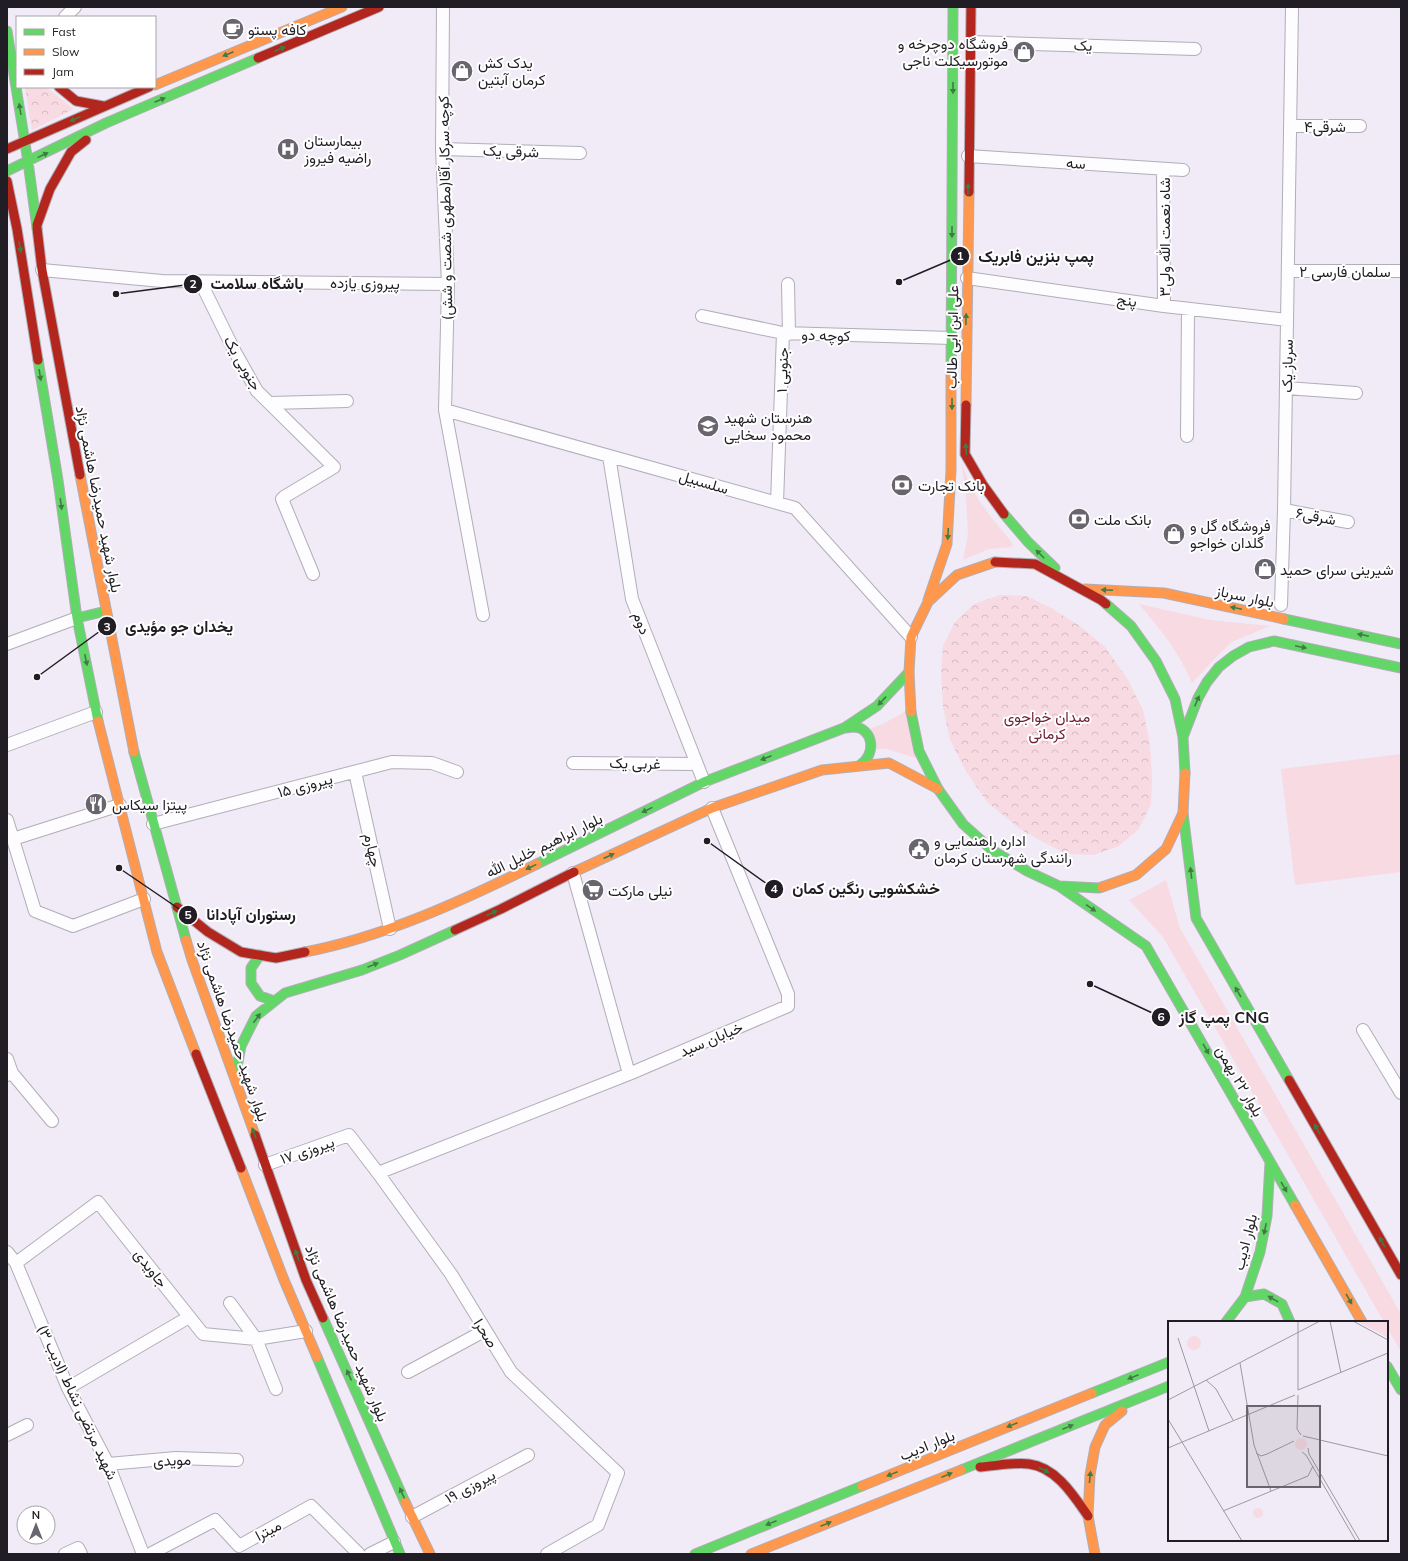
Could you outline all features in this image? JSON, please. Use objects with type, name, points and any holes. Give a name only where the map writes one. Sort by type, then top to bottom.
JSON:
[{"type":"main road","points":[[156,85],[342,7]]},
{"type":"main road","points":[[7,171],[106,123],[379,7]]},
{"type":"main road","name":"علی ابن ابی طالب","points":[[928,602],[947,544],[952,470],[953,7]]},
{"type":"main road","name":"علی ابن ابی طالب","points":[[971,7],[965,454],[979,479],[1020,534],[1068,581]]},
{"type":"main road","points":[[7,34],[16,44]]},
{"type":"main road","name":"بلوار شهید حمیدرضا هاشمی نژاد","points":[[7,34],[16,88]]},
{"type":"main road","name":"بلوار شهید حمیدرضا هاشمی نژاد","points":[[16,88],[28,162],[42,270],[86,511],[136,761],[153,824],[192,960],[306,1280],[430,1554]]},
{"type":"main road","points":[[60,88],[76,100],[103,106]]},
{"type":"main road","points":[[7,149],[147,88]]},
{"type":"main road","points":[[36,227],[50,189],[71,152],[106,123]]},
{"type":"main road","points":[[7,181],[17,229],[58,480],[77,618],[96,712],[157,952],[281,1272],[400,1554]]},
{"type":"main road","points":[[7,219],[17,229]]},
{"type":"main road","points":[[1183,813],[1166,849],[1136,875],[1099,888],[1059,886],[1027,871],[992,850],[963,824],[938,790],[919,751],[911,713],[908,672],[910,638],[928,602],[957,575],[995,562],[1035,564],[1101,600],[1131,626],[1156,661],[1175,699],[1183,737],[1185,778],[1183,813],[1196,918],[1401,1275]]},
{"type":"main road","name":"بلوار سرباز","points":[[1082,589],[1164,593],[1401,644]]},
{"type":"main road","points":[[77,618],[106,611]]},
{"type":"main road","points":[[1183,737],[1198,698],[1207,682],[1219,667],[1233,656],[1249,647],[1274,641],[1401,668]]},
{"type":"main road","name":"بلوار ابراهیم خلیل الله","points":[[177,907],[208,932],[241,952],[276,958],[322,949],[390,929],[498,883],[704,782],[844,728],[877,706],[908,672]]},
{"type":"main road","points":[[844,728],[854,727],[864,731],[870,739],[872,749],[868,758],[860,765]]},
{"type":"main road","points":[[235,1080],[241,1046],[256,1016],[285,993],[362,970],[400,955],[501,909],[573,872],[712,808],[822,770],[860,765],[889,763],[938,790]]},
{"type":"main road","name":"بلوار ۲۲ بهمن","points":[[1059,886],[1146,946],[1361,1321]]},
{"type":"main road","points":[[260,955],[251,968],[251,983],[260,996],[274,1001]]},
{"type":"main road","name":"بلوار ادیب","points":[[1227,1321],[1245,1297],[1260,1252],[1267,1216],[1270,1162]]},
{"type":"main road","points":[[1245,1297],[1264,1294],[1270,1297],[1282,1304],[1290,1321]]},
{"type":"main road","name":"بلوار ادیب","points":[[695,1554],[1168,1362]]},
{"type":"main road","points":[[1390,1376],[1401,1390]]},
{"type":"main road","points":[[751,1554],[1168,1386]]},
{"type":"main road","points":[[1095,1554],[1088,1516],[1090,1475],[1095,1447],[1105,1425],[1140,1398]]},
{"type":"main road","points":[[964,1469],[1032,1464],[1057,1477],[1073,1494],[1088,1516]]},
{"type":"street","points":[[66,16],[75,7]]},
{"type":"street","name":"(مطهری شصت و شش)کوچه سرکار آقا","points":[[444,7],[442,149],[448,284],[445,410],[483,615]]},
{"type":"street","name":"سرباز یک","points":[[1281,605],[1289,271],[1292,7]]},
{"type":"street","name":"یک","points":[[971,42],[1195,49]]},
{"type":"street","name":"شرقی۴","points":[[1290,126],[1360,126]]},
{"type":"street","name":"شرقی یک","points":[[442,149],[580,153]]},
{"type":"street","name":"سه","points":[[968,156],[1183,170]]},
{"type":"street","name":"شاه نعمت الله ولی۳","points":[[1163,169],[1164,306]]},
{"type":"street","name":"پیروزی یازده","points":[[42,270],[201,283],[448,284]]},
{"type":"street","name":"سلمان فارسى ٢","points":[[1289,271],[1401,271]]},
{"type":"street","name":"پنج","points":[[967,278],[1164,306],[1287,320]]},
{"type":"street","name":"جنوبی یک","points":[[201,283],[235,352],[257,391],[334,467],[284,496],[283,502],[313,574]]},
{"type":"street","name":"جنوبی ۱","points":[[777,503],[788,284]]},
{"type":"street","points":[[1187,436],[1188,309]]},
{"type":"street","name":"کوچه دو","points":[[702,316],[786,334],[952,338]]},
{"type":"street","points":[[1286,388],[1356,393]]},
{"type":"street","points":[[270,403],[347,401]]},
{"type":"street","name":"سلسبیل","points":[[445,410],[795,508],[910,638]]},
{"type":"street","name":"دوم","points":[[609,456],[632,599],[704,782]]},
{"type":"street","name":"شرقی۶","points":[[1284,510],[1348,522]]},
{"type":"street","points":[[7,644],[77,618]]},
{"type":"street","points":[[7,745],[96,712]]},
{"type":"street","name":"پیروزی ۱۵","points":[[153,824],[392,762],[432,763],[457,772]]},
{"type":"street","name":"غربی یک","points":[[573,763],[697,764]]},
{"type":"street","name":"چهارم","points":[[355,772],[390,929]]},
{"type":"street","points":[[13,839],[120,805]]},
{"type":"street","name":"خیابان سید","points":[[629,1074],[788,1006],[788,994],[712,808]]},
{"type":"street","points":[[7,820],[34,911],[73,926],[144,899]]},
{"type":"street","points":[[378,1172],[629,1074],[573,872]]},
{"type":"street","points":[[1362,1030],[1401,1093]]},
{"type":"street","points":[[7,1059],[9,1074],[52,1121]]},
{"type":"street","name":"صحرا","points":[[349,1135],[378,1172],[451,1274],[510,1372],[618,1473],[598,1525],[547,1554]]},
{"type":"street","name":"پیروزی ۱۷","points":[[265,1165],[349,1135]]},
{"type":"street","name":"جاویدی","points":[[16,1263],[98,1202],[203,1334],[256,1339],[306,1331]]},
{"type":"street","name":"شهید مرتضی نشاط (ادیب ۳)","points":[[7,1252],[16,1263],[68,1388],[108,1464],[143,1554]]},
{"type":"street","points":[[230,1303],[256,1339],[276,1389]]},
{"type":"street","points":[[68,1388],[189,1317]]},
{"type":"street","points":[[408,1372],[484,1331]]},
{"type":"street","points":[[7,1435],[27,1425]]},
{"type":"street","name":"پیروزی ۱۹","points":[[412,1517],[528,1455]]},
{"type":"street","name":"مویدی","points":[[108,1464],[176,1458],[237,1460]]},
{"type":"street","name":"میترا","points":[[150,1554],[215,1520],[238,1546],[311,1506],[359,1554]]},
{"type":"street","points":[[370,1554],[394,1542]]},
{"type":"street","points":[[65,1554],[78,1548],[81,1554]]},
{"type":"green space","points":[[25,88],[47,88],[74,109],[32,130]]},
{"type":"green space","points":[[961,460],[965,473],[976,496],[989,515],[1013,544],[1011,547],[989,549],[963,560],[968,534],[966,495]]},
{"type":"green space","name":"میدان خواجوی کرمانی","points":[[1000,595],[1027,596],[1051,608],[1080,626],[1106,648],[1127,678],[1143,710],[1150,744],[1152,778],[1151,804],[1139,829],[1119,846],[1094,855],[1067,854],[1020,829],[987,802],[967,773],[950,740],[943,707],[941,672],[943,646],[955,622],[974,604]]},
{"type":"green space","points":[[1139,604],[1210,620],[1270,626],[1232,642],[1192,683],[1175,651],[1162,632]]},
{"type":"green space","points":[[906,711],[916,758],[887,749],[876,749],[871,728],[883,724]]},
{"type":"green space","points":[[1401,754],[1401,872],[1295,885],[1281,769]]},
{"type":"green space","points":[[1166,880],[1180,928],[1401,1314],[1401,1352],[1388,1329],[1388,1321],[1383,1321],[1163,937],[1129,900]]},
{"type":"traffic: fast","points":[[951,374],[953,7]]},
{"type":"traffic: fast","points":[[7,31],[16,87]]},
{"type":"traffic: fast","points":[[7,171],[106,123],[258,58]]},
{"type":"traffic: fast","points":[[16,88],[37,228]]},
{"type":"traffic: fast","points":[[38,360],[58,480],[77,618],[98,721]]},
{"type":"traffic: fast","points":[[1004,514],[1028,542],[1055,568]]},
{"type":"traffic: fast","points":[[1106,604],[1131,626],[1156,661],[1175,699],[1183,737],[1185,773]]},
{"type":"traffic: fast","points":[[77,618],[106,611]]},
{"type":"traffic: fast","points":[[1284,619],[1401,644]]},
{"type":"traffic: fast","points":[[1183,737],[1198,698],[1207,682],[1219,667],[1233,656],[1249,647],[1274,641],[1401,668]]},
{"type":"traffic: fast","points":[[537,864],[704,782],[844,728],[877,706],[909,672]]},
{"type":"traffic: fast","points":[[911,712],[919,751],[938,789],[963,824],[992,850],[1027,871],[1059,886],[1102,887]]},
{"type":"traffic: fast","points":[[844,728],[860,728],[869,737],[871,748],[869,755],[860,765]]},
{"type":"traffic: fast","points":[[134,752],[186,940]]},
{"type":"traffic: fast","points":[[1183,813],[1196,918],[1289,1080]]},
{"type":"traffic: fast","points":[[1059,886],[1146,946],[1295,1205]]},
{"type":"traffic: fast","points":[[235,1078],[241,1046],[256,1016],[285,993],[362,970],[400,955],[455,930]]},
{"type":"traffic: fast","points":[[260,955],[251,968],[251,983],[260,996],[274,1001]]},
{"type":"traffic: fast","points":[[1227,1321],[1245,1297],[1260,1252],[1267,1216],[1270,1162]]},
{"type":"traffic: fast","points":[[1245,1297],[1264,1294],[1282,1304],[1290,1321]]},
{"type":"traffic: fast","points":[[323,1318],[405,1502]]},
{"type":"traffic: fast","points":[[317,1357],[400,1554]]},
{"type":"traffic: fast","points":[[1092,1393],[1168,1362]]},
{"type":"traffic: fast","points":[[1388,1368],[1401,1390]]},
{"type":"traffic: fast","points":[[961,1470],[1168,1386]]},
{"type":"traffic: fast","points":[[695,1554],[862,1486]]},
{"type":"traffic: slow","points":[[156,85],[342,7]]},
{"type":"traffic: slow","points":[[966,405],[969,192]]},
{"type":"traffic: slow","points":[[928,600],[947,544],[951,470],[951,374]]},
{"type":"traffic: slow","points":[[80,475],[134,752]]},
{"type":"traffic: slow","points":[[911,712],[909,672],[911,637],[928,602],[957,575],[995,562]]},
{"type":"traffic: slow","points":[[1085,589],[1164,593],[1284,619]]},
{"type":"traffic: slow","points":[[98,721],[157,952],[196,1054]]},
{"type":"traffic: slow","points":[[574,872],[712,808],[822,770],[889,763],[938,789]]},
{"type":"traffic: slow","points":[[1102,887],[1136,875],[1166,849],[1183,813],[1185,773]]},
{"type":"traffic: slow","points":[[305,952],[364,937],[394,927],[452,904],[537,864]]},
{"type":"traffic: slow","points":[[186,940],[255,1135]]},
{"type":"traffic: slow","points":[[241,1168],[284,1280],[317,1357]]},
{"type":"traffic: slow","points":[[1295,1205],[1361,1321]]},
{"type":"traffic: slow","points":[[862,1486],[1092,1393]]},
{"type":"traffic: slow","points":[[1095,1554],[1088,1516],[1090,1475],[1095,1447],[1105,1425],[1122,1411]]},
{"type":"traffic: slow","points":[[751,1554],[961,1470]]},
{"type":"traffic: slow","points":[[405,1502],[430,1554]]},
{"type":"traffic: jam","points":[[258,58],[379,7]]},
{"type":"traffic: jam","points":[[969,192],[971,7]]},
{"type":"traffic: jam","points":[[60,88],[76,101],[103,106]]},
{"type":"traffic: jam","points":[[7,149],[147,88]]},
{"type":"traffic: jam","points":[[37,225],[50,189],[71,152],[86,140]]},
{"type":"traffic: jam","points":[[7,181],[17,229],[38,360]]},
{"type":"traffic: jam","points":[[37,228],[42,270],[80,475]]},
{"type":"traffic: jam","points":[[966,405],[965,454],[983,485],[1004,514]]},
{"type":"traffic: jam","points":[[995,562],[1035,564],[1106,604]]},
{"type":"traffic: jam","points":[[455,930],[501,909],[574,872]]},
{"type":"traffic: jam","points":[[177,907],[208,932],[241,952],[276,958],[305,952]]},
{"type":"traffic: jam","points":[[196,1054],[241,1168]]},
{"type":"traffic: jam","points":[[1289,1080],[1401,1275]]},
{"type":"traffic: jam","points":[[255,1135],[306,1280],[323,1318]]},
{"type":"traffic: jam","points":[[980,1467],[1017,1463],[1039,1466],[1056,1476],[1077,1500],[1088,1516]]},
{"type":"place","name":"کافه پستو","points":[[233,29]]},
{"type":"place","name":"فروشگاه دوچرخه و موتورسیکلت ناجی","points":[[1024,52]]},
{"type":"place","name":"یدک کش کرمان آبتین","points":[[462,71]]},
{"type":"place","name":"بیمارستان راضیه فیروز","points":[[288,149]]},
{"type":"place","name":"پمپ بنزین فابریک","points":[[899,282]]},
{"type":"place","name":"باشگاه سلامت","points":[[116,294]]},
{"type":"place","name":"هنرستان شهید محمود سخایی","points":[[708,426]]},
{"type":"place","name":"بانک تجارت","points":[[902,485]]},
{"type":"place","name":"بانک ملت","points":[[1079,519]]},
{"type":"place","name":"فروشگاه گل و گلدان خواجو","points":[[1174,534]]},
{"type":"place","name":"شیرینی سرای حمید","points":[[1265,569]]},
{"type":"place","name":"یخدان جو مؤیدی","points":[[37,677]]},
{"type":"place","name":"پیتزا سیکاس","points":[[96,804]]},
{"type":"place","name":"خشکشویی رنگین کمان","points":[[707,841]]},
{"type":"place","name":"اداره راهنمایی و رانندگی شهرستان کرمان","points":[[919,849]]},
{"type":"place","name":"رستوران آپادانا","points":[[119,868]]},
{"type":"place","name":"نیلی مارکت","points":[[593,890]]},
{"type":"place","name":"پمپ گاز CNG","points":[[1090,984]]}]
